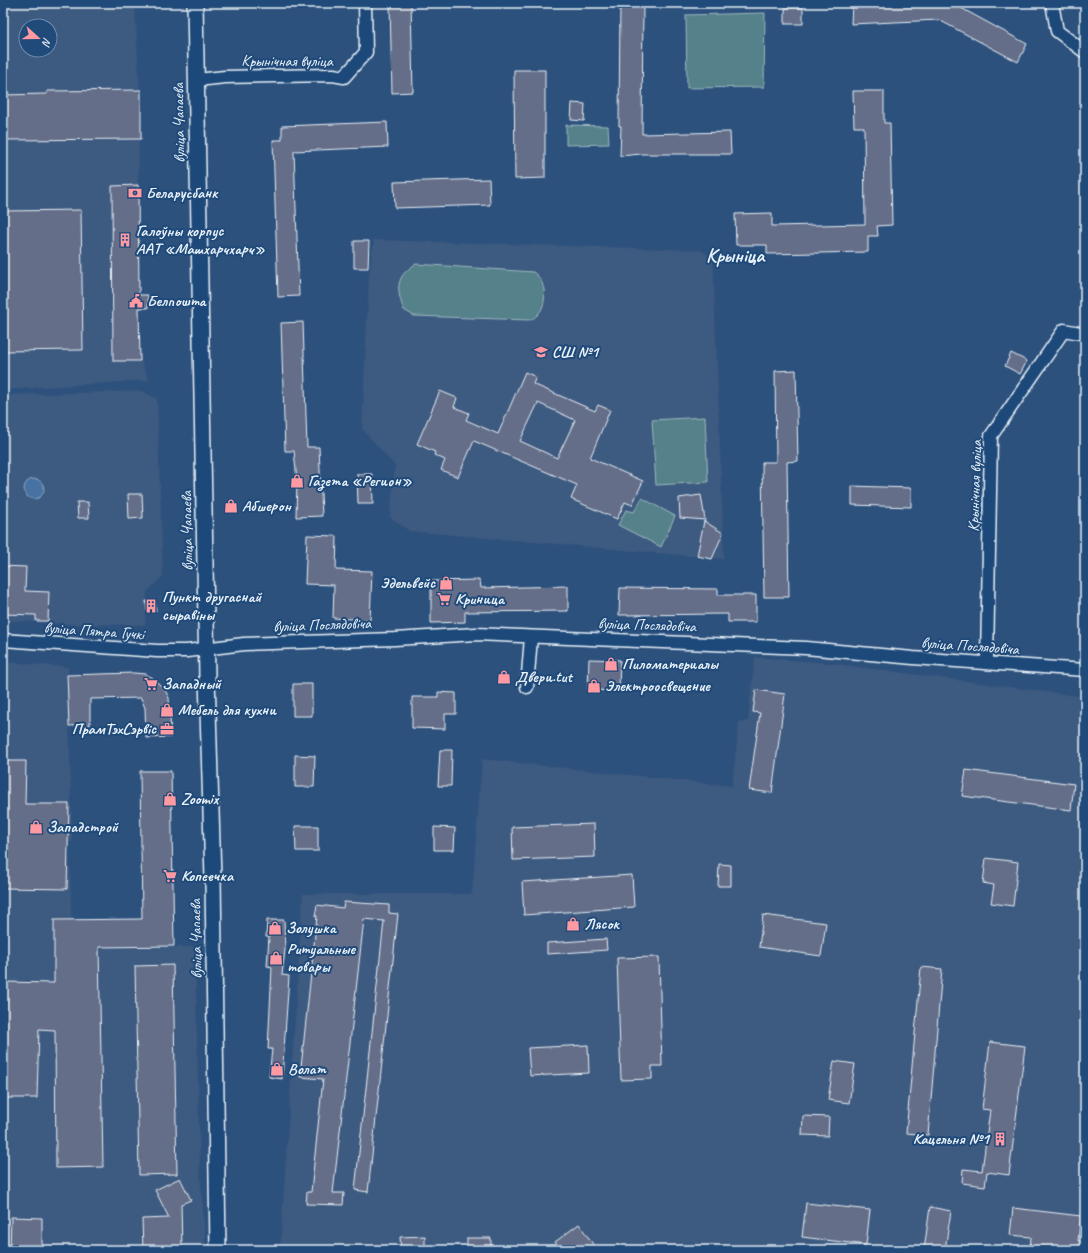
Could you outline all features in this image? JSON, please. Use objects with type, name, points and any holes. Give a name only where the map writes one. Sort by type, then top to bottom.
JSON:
[{"type":"main road","name":"вуліца Чапаева","points":[[195,3],[207,648],[213,878],[218,1250]]},
{"type":"street","name":"Крынічная вуліца","points":[[197,80],[225,77],[333,75],[344,77],[366,52],[365,3]]},
{"type":"street","points":[[1052,3],[1057,31],[1085,52]]},
{"type":"street","name":"Крынічная вуліца","points":[[987,662],[991,436],[1064,330],[1085,334]]},
{"type":"street","name":"вуліца Послядовіча","points":[[207,648],[244,644],[395,639],[476,634],[806,648],[913,658],[1085,670]]},
{"type":"street","points":[[527,687],[531,637]]},
{"type":"street","name":"вуліца Пятра Гучкі","points":[[3,640],[157,651],[187,651],[207,648]]},
{"type":"shaded area","points":[[3,3],[135,3],[142,139],[139,140],[138,185],[141,361],[149,380],[3,390]]},
{"type":"shaded area","name":"СШ №1","points":[[374,240],[700,250],[713,258],[724,559],[409,531],[390,517],[395,466],[362,429],[369,274]]},
{"type":"shaded area","points":[[142,391],[157,399],[163,576],[147,592],[145,625],[68,624],[3,620],[3,395]]},
{"type":"shaded area","points":[[34,479],[41,482],[44,489],[41,496],[34,499],[27,496],[24,489],[27,482]]},
{"type":"shaded area","points":[[755,657],[829,663],[1085,697],[1085,1250],[280,1250],[303,894],[472,894],[482,759],[732,786],[739,722],[748,721]]},
{"type":"shaded area","points":[[3,662],[68,667],[72,842],[3,841]]},
{"type":"shaded area","points":[[3,855],[70,859],[72,946],[195,947],[200,1170],[206,1250],[3,1250]]},
{"type":"green space","points":[[765,13],[764,87],[687,88],[686,15]]},
{"type":"green space","points":[[566,125],[608,126],[609,144],[566,145]]},
{"type":"green space","points":[[416,264],[533,272],[542,283],[544,290],[543,305],[536,317],[529,320],[414,316],[404,310],[401,303],[399,284],[404,273]]},
{"type":"green space","points":[[705,417],[708,482],[656,485],[652,420]]},
{"type":"green space","points":[[642,498],[675,516],[661,547],[618,525],[626,510],[634,512]]},
{"type":"building","points":[[390,3],[411,3],[413,92],[392,93]]},
{"type":"building","points":[[620,3],[643,3],[642,134],[730,132],[731,154],[641,154],[620,156]]},
{"type":"building","points":[[852,3],[952,3],[1027,44],[1018,62],[939,20],[851,24]]},
{"type":"building","points":[[785,8],[803,8],[803,24],[785,24]]},
{"type":"building","points":[[514,70],[545,70],[545,178],[515,179]]},
{"type":"building","points":[[141,90],[141,139],[3,140],[3,95],[47,94],[47,91]]},
{"type":"building","points":[[853,91],[884,91],[884,123],[890,123],[892,225],[877,226],[878,236],[868,236],[868,252],[767,254],[767,245],[736,245],[735,214],[772,213],[772,226],[865,224],[864,127],[854,127]]},
{"type":"building","points":[[572,103],[585,104],[584,121],[571,120]]},
{"type":"building","points":[[387,122],[388,147],[294,151],[299,296],[278,297],[273,140],[282,140],[282,126]]},
{"type":"building","points":[[489,179],[490,205],[395,208],[394,182]]},
{"type":"building","name":"Галоўны корпус ААТ «Машхарчхарч»","points":[[138,185],[139,295],[148,295],[148,308],[139,308],[140,361],[113,361],[112,186]]},
{"type":"building","points":[[81,210],[83,350],[3,351],[3,211]]},
{"type":"building","points":[[354,241],[369,241],[368,268],[354,268]]},
{"type":"building","points":[[303,322],[307,447],[319,447],[322,516],[296,517],[297,481],[294,451],[285,451],[281,323]]},
{"type":"building","points":[[1011,353],[1027,361],[1020,374],[1005,366]]},
{"type":"building","points":[[796,370],[798,461],[787,462],[789,597],[764,597],[762,462],[776,462],[775,371]]},
{"type":"building","points":[[525,372],[536,377],[533,384],[595,411],[598,405],[610,410],[590,458],[643,481],[632,505],[625,502],[617,519],[571,499],[577,485],[474,441],[458,477],[441,470],[445,460],[434,455],[435,452],[417,444],[440,391],[457,398],[454,407],[469,413],[466,420],[498,434]],"holes":[[[538,403],[575,420],[557,458],[520,441]]]},
{"type":"building","points":[[357,474],[372,474],[373,504],[358,504]]},
{"type":"building","points":[[852,486],[911,488],[911,507],[852,505]]},
{"type":"building","points":[[128,494],[142,494],[143,518],[129,519]]},
{"type":"building","points":[[701,495],[705,520],[680,518],[679,498]]},
{"type":"building","points":[[77,502],[88,502],[89,518],[78,518]]},
{"type":"building","points":[[704,521],[723,533],[712,559],[697,556]]},
{"type":"building","points":[[307,535],[337,536],[336,570],[372,571],[370,620],[333,618],[334,585],[305,584]]},
{"type":"building","points":[[3,566],[26,567],[25,591],[49,592],[48,621],[36,621],[36,615],[3,614]]},
{"type":"building","points":[[480,580],[481,588],[568,586],[568,611],[465,612],[465,622],[431,623],[431,581]]},
{"type":"building","points":[[620,588],[718,589],[718,595],[756,595],[756,622],[728,622],[728,614],[619,615]]},
{"type":"building","name":"Пункт другаснай сыравіны","points":[[146,601],[155,601],[156,611],[147,611]]},
{"type":"building","points":[[589,659],[620,660],[619,691],[588,690]]},
{"type":"building","points":[[146,674],[153,678],[165,690],[169,698],[171,737],[146,738],[145,708],[141,698],[90,699],[90,725],[69,726],[67,675]]},
{"type":"building","points":[[293,684],[312,684],[312,716],[293,716]]},
{"type":"building","points":[[756,690],[785,694],[772,793],[749,790],[760,713],[753,712]]},
{"type":"building","points":[[438,692],[456,693],[456,714],[445,714],[445,729],[412,728],[412,697],[438,697]]},
{"type":"building","points":[[440,750],[452,750],[451,786],[438,786]]},
{"type":"building","points":[[295,755],[315,756],[314,787],[295,787]]},
{"type":"building","name":"Западстрой","points":[[3,761],[26,761],[25,804],[69,804],[67,889],[3,888]]},
{"type":"building","points":[[966,770],[1074,784],[1071,810],[962,796]]},
{"type":"building","points":[[140,771],[171,771],[174,946],[99,947],[103,1167],[56,1168],[55,1030],[39,1029],[37,1098],[3,1098],[3,982],[54,983],[54,920],[142,919]]},
{"type":"building","points":[[594,824],[595,857],[513,860],[512,827]]},
{"type":"building","points":[[295,826],[318,826],[318,851],[296,851]]},
{"type":"building","points":[[434,827],[455,828],[454,850],[434,850]]},
{"type":"building","points":[[986,858],[1018,862],[1013,906],[991,903],[994,885],[983,883]]},
{"type":"building","points":[[719,864],[731,865],[731,886],[718,886]]},
{"type":"building","points":[[632,875],[634,907],[524,915],[522,882]]},
{"type":"building","points":[[344,902],[389,905],[389,913],[398,914],[368,1192],[355,1190],[384,921],[364,919],[333,1193],[344,1193],[343,1205],[306,1204],[307,1192],[311,1192],[323,1079],[300,1077],[317,916],[315,916],[317,905],[343,908]]},
{"type":"building","points":[[763,915],[826,923],[821,956],[759,947]]},
{"type":"building","points":[[267,920],[284,920],[285,950],[282,975],[289,976],[282,1079],[269,1077],[272,1049],[268,1049],[272,967],[267,966],[269,937],[266,937]]},
{"type":"building","points":[[606,939],[607,950],[547,954],[547,943]]},
{"type":"building","points":[[659,957],[662,1066],[652,1066],[652,1079],[621,1080],[617,958]]},
{"type":"building","points":[[173,965],[177,1174],[139,1175],[135,966]]},
{"type":"building","points":[[921,967],[942,969],[928,1135],[906,1133]]},
{"type":"building","name":"Кацельня №1","points":[[990,1042],[1025,1046],[1009,1175],[987,1172],[985,1186],[962,1183],[963,1169],[982,1171],[990,1110],[982,1109]]},
{"type":"building","points":[[588,1045],[589,1073],[530,1076],[528,1048]]},
{"type":"building","points":[[834,1061],[855,1064],[849,1103],[828,1100]]},
{"type":"building","points":[[803,1116],[829,1117],[828,1136],[802,1135]]},
{"type":"building","points":[[180,1178],[191,1200],[181,1204],[182,1250],[143,1250],[142,1219],[169,1218],[155,1190]]},
{"type":"building","points":[[806,1203],[870,1210],[866,1245],[802,1237]]},
{"type":"building","points":[[930,1207],[951,1211],[945,1250],[924,1250]]},
{"type":"building","points":[[1013,1208],[1081,1216],[1078,1241],[1085,1241],[1085,1250],[1030,1250],[1031,1237],[1010,1235]]},
{"type":"building","points":[[11,1217],[42,1218],[42,1250],[10,1250]]},
{"type":"building","points":[[579,1224],[597,1250],[561,1250],[555,1242]]},
{"type":"building","points":[[425,1236],[425,1250],[401,1250],[400,1237]]},
{"type":"building","points":[[467,1238],[491,1238],[491,1250],[467,1250]]},
{"type":"place","name":"Беларусбанк","points":[[135,193]]},
{"type":"place","name":"Галоўны корпус ААТ «Машхарчхарч»","points":[[125,240]]},
{"type":"place","name":"Белпошта","points":[[136,301]]},
{"type":"place","name":"СШ №1","points":[[541,352]]},
{"type":"place","name":"Газета «Регион»","points":[[297,481]]},
{"type":"place","name":"Абшерон","points":[[231,506]]},
{"type":"place","name":"Эдельвейс","points":[[446,583]]},
{"type":"place","name":"Криница","points":[[444,599]]},
{"type":"place","name":"Пункт другаснай сыравіны","points":[[151,606]]},
{"type":"place","name":"Пиломатериалы","points":[[611,664]]},
{"type":"place","name":"Двери.tut","points":[[504,677]]},
{"type":"place","name":"Западный","points":[[151,684]]},
{"type":"place","name":"Электроосвещение","points":[[594,686]]},
{"type":"place","name":"Мебель для кухни","points":[[167,710]]},
{"type":"place","name":"ПрамТэхСэрвіс","points":[[167,729]]},
{"type":"place","name":"Zoomix","points":[[170,799]]},
{"type":"place","name":"Западстрой","points":[[36,827]]},
{"type":"place","name":"Копеечка","points":[[170,876]]},
{"type":"place","name":"Лясок","points":[[573,924]]},
{"type":"place","name":"Золушка","points":[[275,928]]},
{"type":"place","name":"Ритуальные товары","points":[[276,958]]},
{"type":"place","name":"Волат","points":[[277,1069]]},
{"type":"place","name":"Кацельня №1","points":[[1000,1139]]},
{"type":"district","name":"Крыніца","points":[[735,255]]}]
